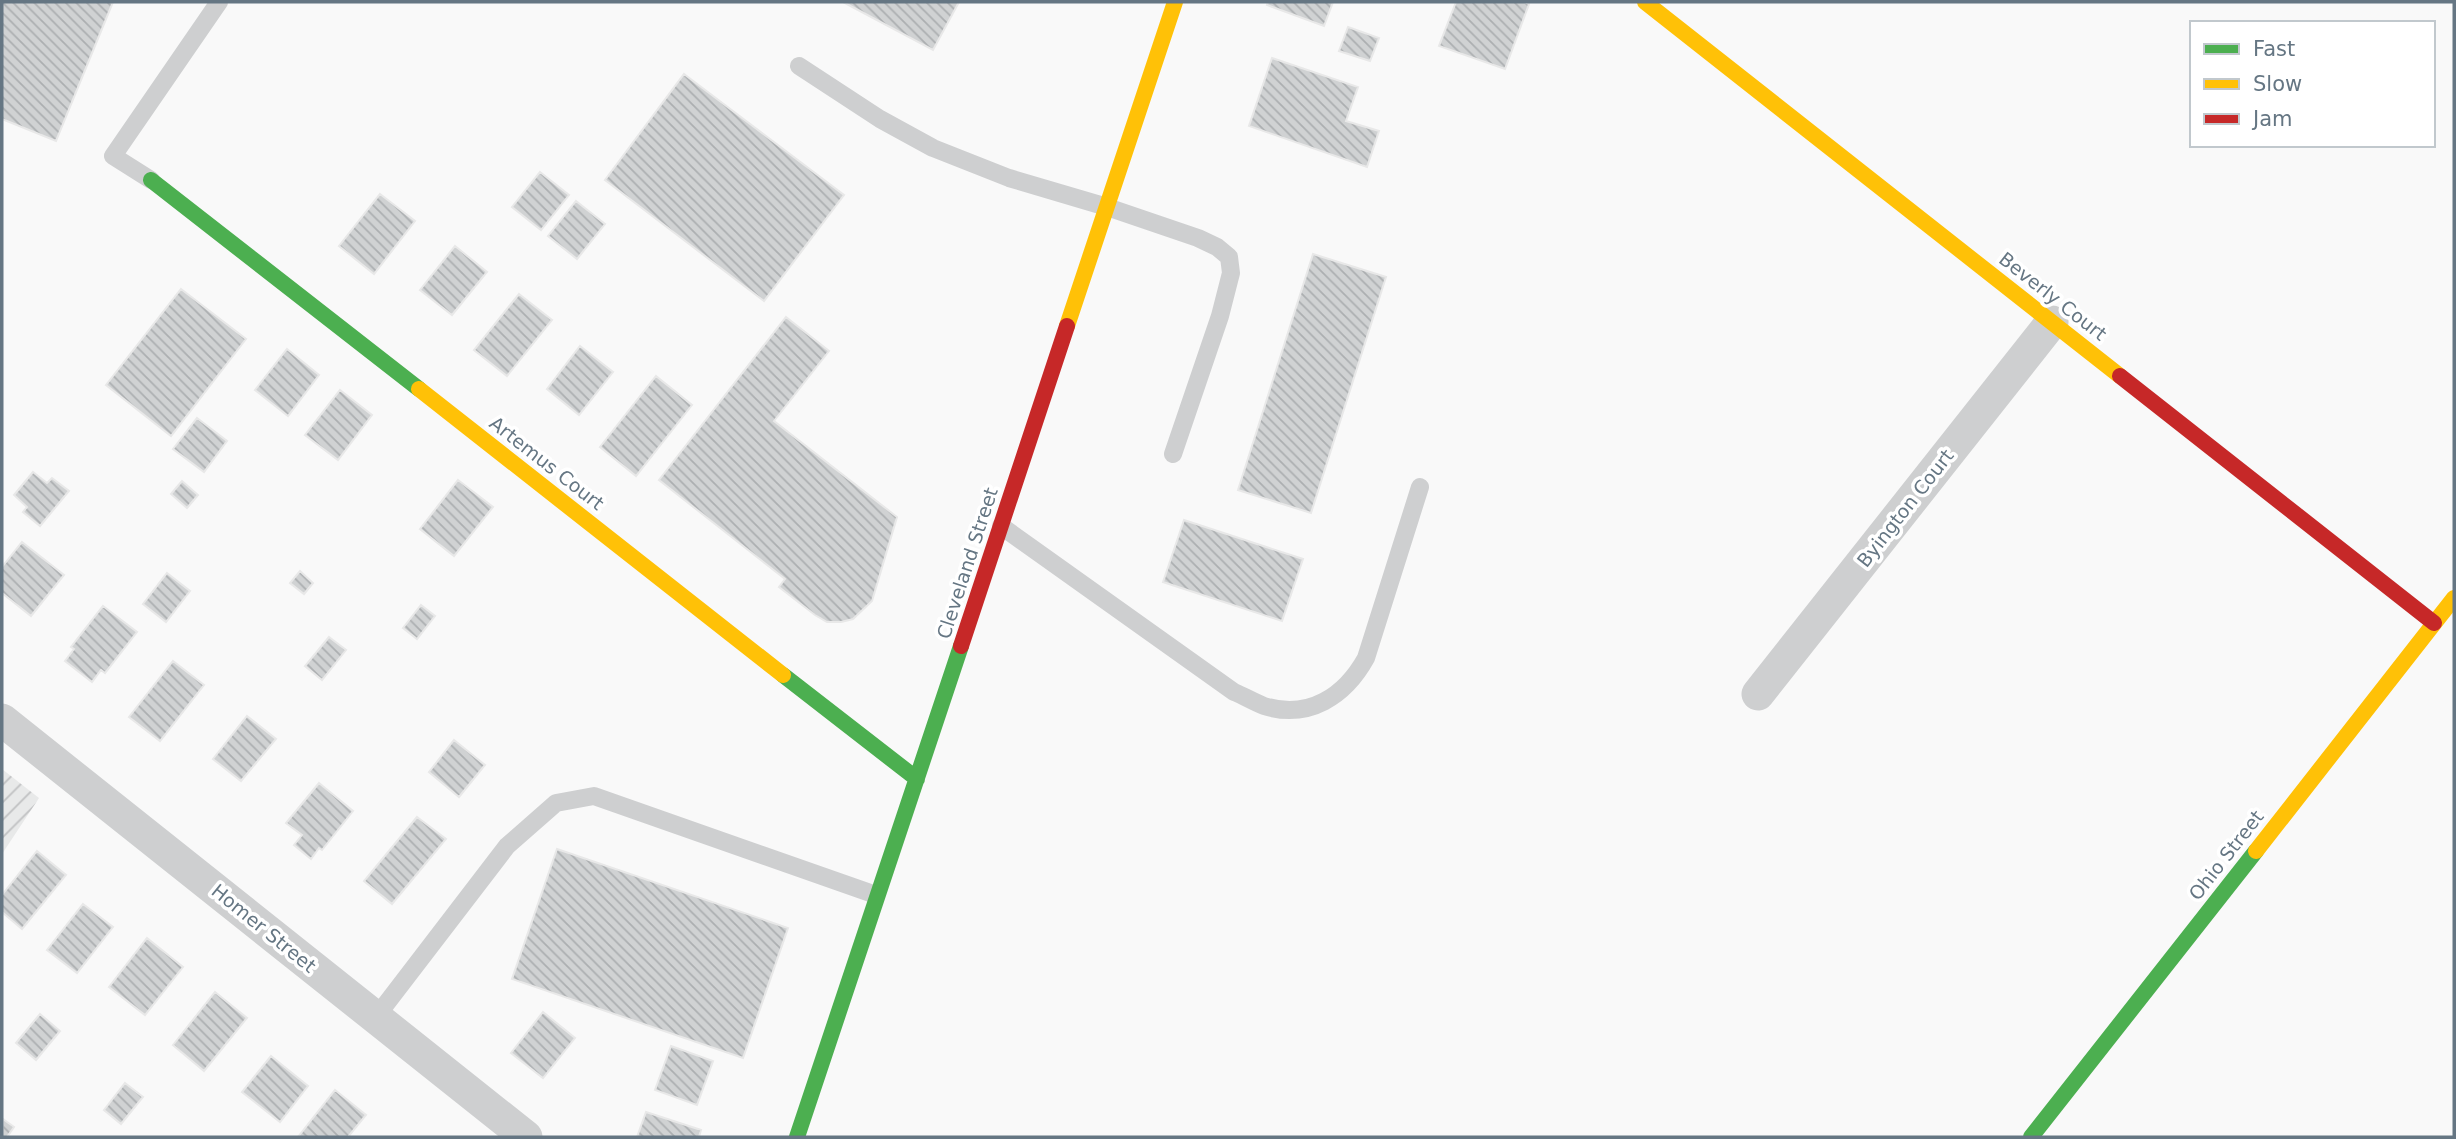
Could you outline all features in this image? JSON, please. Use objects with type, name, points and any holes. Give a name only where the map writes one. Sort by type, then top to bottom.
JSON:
[{"type":"street","name":"Cleveland Street","points":[[797,1137],[1175,2]]},
{"type":"street","name":"Beverly Court","points":[[1645,2],[2434,623]]},
{"type":"street","name":"Artemus Court","points":[[151,180],[917,779]]},
{"type":"street","name":"Byington Court","points":[[1758,694],[2052,322]]},
{"type":"street","name":"Ohio Street","points":[[2031,1137],[2454,598]]},
{"type":"street","name":"Homer Street","points":[[2,720],[526,1137]]},
{"type":"lane","points":[[151,180],[113,156],[219,2]]},
{"type":"lane","points":[[799,66],[880,119],[933,148],[1009,177],[1198,238],[1217,247],[1229,257],[1231,273],[1220,317],[1173,454]]},
{"type":"lane","points":[[1001,526],[1234,692],[1266,706],[1291,710],[1315,706],[1332,699],[1355,677],[1366,658],[1420,486]]},
{"type":"lane","points":[[376,1017],[507,846],[556,803],[594,796],[876,895]]},
{"type":"shaded area","points":[[2,769],[39,798],[2,854]]},
{"type":"building","points":[[2,2],[113,2],[56,141],[2,119]]},
{"type":"building","points":[[843,2],[959,2],[933,50]]},
{"type":"building","points":[[1268,2],[1333,2],[1324,26],[1267,5]]},
{"type":"building","points":[[1456,2],[1529,4],[1505,69],[1439,46]]},
{"type":"building","points":[[1348,27],[1379,38],[1370,61],[1339,51]]},
{"type":"building","points":[[1272,58],[1358,87],[1346,121],[1379,131],[1367,167],[1249,126]]},
{"type":"building","points":[[684,74],[844,195],[764,301],[605,180]]},
{"type":"building","points":[[540,172],[569,195],[541,230],[512,207]]},
{"type":"building","points":[[380,194],[415,221],[374,274],[339,246]]},
{"type":"building","points":[[576,201],[605,224],[577,259],[548,236]]},
{"type":"building","points":[[455,246],[487,272],[452,315],[420,290]]},
{"type":"building","points":[[1313,254],[1386,277],[1311,513],[1238,490]]},
{"type":"building","points":[[181,289],[246,339],[171,436],[106,385]]},
{"type":"building","points":[[519,294],[552,320],[507,376],[474,350]]},
{"type":"building","points":[[786,317],[829,351],[774,421],[897,517],[872,601],[853,619],[841,622],[827,622],[779,587],[785,579],[659,480]]},
{"type":"building","points":[[580,346],[613,372],[579,415],[547,389]]},
{"type":"building","points":[[287,349],[319,375],[288,416],[255,390]]},
{"type":"building","points":[[656,376],[692,405],[636,476],[600,447]]},
{"type":"building","points":[[340,390],[372,415],[338,460],[305,435]]},
{"type":"building","points":[[197,418],[227,441],[204,472],[173,449]]},
{"type":"building","points":[[33,472],[47,483],[52,478],[69,491],[40,526],[23,512],[27,507],[14,495]]},
{"type":"building","points":[[458,480],[493,507],[454,556],[420,529]]},
{"type":"building","points":[[182,481],[198,495],[187,508],[171,494]]},
{"type":"building","points":[[1184,520],[1303,559],[1282,621],[1163,582]]},
{"type":"building","points":[[22,542],[64,575],[31,616],[2,593],[2,567]]},
{"type":"building","points":[[300,571],[313,583],[304,594],[290,583]]},
{"type":"building","points":[[167,573],[190,591],[166,622],[143,604]]},
{"type":"building","points":[[421,605],[435,616],[417,639],[403,628]]},
{"type":"building","points":[[103,606],[137,632],[105,673],[101,670],[92,682],[65,661],[74,649],[71,647]]},
{"type":"building","points":[[329,637],[346,650],[322,680],[305,666]]},
{"type":"building","points":[[173,661],[204,685],[160,741],[129,717]]},
{"type":"building","points":[[247,716],[276,739],[241,781],[213,759]]},
{"type":"building","points":[[454,740],[485,765],[459,797],[429,772]]},
{"type":"building","points":[[319,783],[353,811],[322,850],[319,848],[311,859],[294,845],[302,835],[286,823]]},
{"type":"building","points":[[417,817],[446,839],[392,904],[364,881]]},
{"type":"building","points":[[557,849],[788,928],[743,1058],[512,979]]},
{"type":"building","points":[[37,851],[66,875],[22,929],[2,912],[2,895]]},
{"type":"building","points":[[83,904],[113,927],[77,973],[47,950]]},
{"type":"building","points":[[147,938],[183,967],[145,1015],[109,987]]},
{"type":"building","points":[[215,992],[247,1018],[204,1071],[173,1045]]},
{"type":"building","points":[[543,1012],[575,1038],[543,1078],[511,1053]]},
{"type":"building","points":[[40,1014],[60,1031],[36,1060],[16,1043]]},
{"type":"building","points":[[671,1046],[713,1061],[697,1105],[655,1090]]},
{"type":"building","points":[[271,1056],[308,1086],[280,1122],[242,1092]]},
{"type":"building","points":[[125,1083],[143,1097],[121,1124],[104,1110]]},
{"type":"building","points":[[335,1090],[366,1115],[348,1137],[298,1137]]},
{"type":"building","points":[[646,1112],[701,1130],[699,1137],[637,1137]]},
{"type":"building","points":[[3,1119],[14,1127],[7,1137],[2,1137]]},
{"type":"traffic: fast","points":[[151,180],[419,389]]},
{"type":"traffic: fast","points":[[797,1137],[961,646]]},
{"type":"traffic: fast","points":[[783,675],[917,779]]},
{"type":"traffic: fast","points":[[2031,1137],[2256,851]]},
{"type":"traffic: slow","points":[[1067,326],[1175,2]]},
{"type":"traffic: slow","points":[[1645,2],[2120,376]]},
{"type":"traffic: slow","points":[[419,389],[783,675]]},
{"type":"traffic: slow","points":[[2256,851],[2454,598]]},
{"type":"traffic: jam","points":[[961,646],[1067,326]]},
{"type":"traffic: jam","points":[[2120,376],[2434,623]]}]
